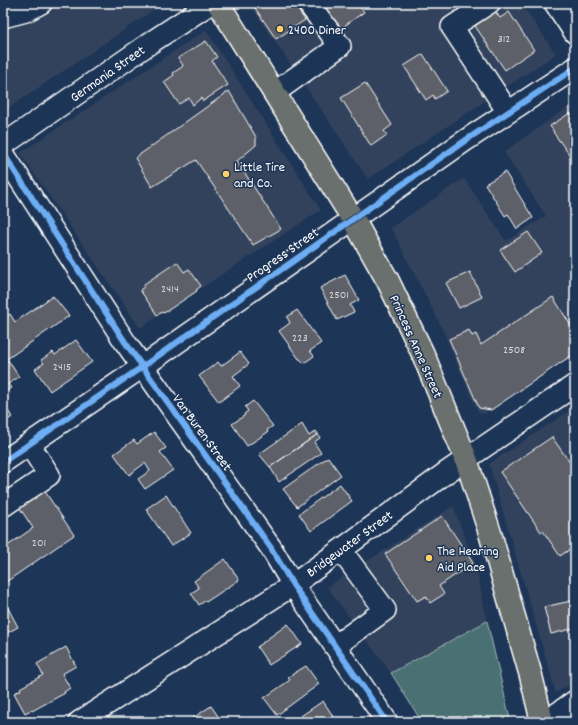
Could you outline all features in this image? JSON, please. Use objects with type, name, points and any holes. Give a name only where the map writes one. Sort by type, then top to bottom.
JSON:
[{"type":"main road","name":"Princess Anne Street","points":[[218,3],[353,219],[388,281],[423,354],[466,459],[490,533],[543,722]]},
{"type":"street","points":[[3,17],[26,11],[42,3]]},
{"type":"street","name":"Germania Street","points":[[5,144],[153,41],[211,3]]},
{"type":"street","points":[[274,93],[340,46],[308,3]]},
{"type":"street","points":[[489,3],[452,28],[508,112]]},
{"type":"street","points":[[555,3],[575,33]]},
{"type":"street","name":"Progress Street","points":[[3,462],[142,367],[466,140],[575,68]]},
{"type":"street","name":"Van Buren Street","points":[[5,144],[125,342],[271,548],[293,585],[387,722]]},
{"type":"street","name":"Bridgewater Street","points":[[79,722],[293,585],[447,472],[575,385]]},
{"type":"street","points":[[3,506],[49,475],[29,444]]},
{"type":"street","points":[[335,646],[385,610],[340,550]]},
{"type":"street","points":[[543,722],[575,701]]},
{"type":"shaded area","points":[[3,3],[164,3],[3,112]]},
{"type":"shaded area","points":[[249,3],[521,3],[556,54],[368,179]]},
{"type":"shaded area","points":[[206,30],[321,210],[140,328],[20,153]]},
{"type":"shaded area","points":[[575,102],[575,353],[484,414],[478,412],[441,326],[391,228],[464,178],[506,241],[546,216],[504,152]]},
{"type":"shaded area","points":[[575,407],[575,681],[556,693],[489,464]]},
{"type":"shaded area","points":[[453,506],[476,566],[487,621],[391,673],[327,587]]},
{"type":"green space","points":[[487,621],[510,719],[504,722],[422,722],[391,673]]},
{"type":"building","name":"2400 Diner","points":[[262,3],[293,3],[305,20],[276,39],[255,8]]},
{"type":"building","points":[[321,3],[357,3],[364,12],[340,29]]},
{"type":"building","points":[[495,11],[500,18],[509,12],[534,50],[505,70],[475,26]]},
{"type":"building","points":[[206,41],[217,57],[212,61],[228,85],[203,101],[201,98],[193,105],[189,98],[179,104],[164,82],[182,67],[183,65],[178,58]]},
{"type":"building","points":[[423,54],[447,91],[435,99],[433,95],[426,100],[404,66]]},
{"type":"building","points":[[365,83],[392,125],[384,131],[387,135],[371,146],[341,98]]},
{"type":"building","name":"Little Tire and Co.","points":[[229,91],[256,137],[256,145],[237,161],[281,229],[253,245],[196,160],[152,187],[135,158]]},
{"type":"building","points":[[570,113],[575,119],[575,165],[573,162],[574,161],[550,126]]},
{"type":"building","points":[[505,172],[533,218],[517,229],[508,214],[505,216],[485,184]]},
{"type":"building","points":[[528,232],[542,253],[515,272],[500,250]]},
{"type":"building","points":[[177,262],[184,272],[189,269],[201,286],[196,290],[197,291],[164,313],[163,312],[157,315],[140,290],[145,286],[144,284]]},
{"type":"building","points":[[470,272],[482,297],[459,308],[446,283]]},
{"type":"building","points":[[345,275],[359,300],[350,305],[354,312],[337,320],[320,288]]},
{"type":"building","points":[[53,296],[69,316],[7,359],[3,353],[3,318],[10,314],[15,322]]},
{"type":"building","points":[[553,297],[575,332],[575,339],[572,341],[575,345],[575,353],[491,410],[479,408],[449,339],[469,330],[472,336],[476,334],[481,345]]},
{"type":"building","points":[[297,310],[321,343],[310,351],[314,356],[304,363],[299,359],[279,331],[290,323],[287,317]]},
{"type":"building","points":[[76,340],[92,362],[50,391],[35,369],[44,363],[41,360],[53,352],[55,355]]},
{"type":"building","points":[[240,352],[249,364],[233,376],[240,386],[219,402],[199,376],[218,362],[221,366]]},
{"type":"building","points":[[8,360],[19,377],[8,384],[11,388],[3,393],[3,364]]},
{"type":"building","points":[[253,401],[273,426],[267,430],[268,432],[247,446],[232,424],[245,415],[244,414],[248,411],[245,407]]},
{"type":"building","points":[[3,403],[12,417],[3,423]]},
{"type":"building","points":[[302,424],[309,436],[316,431],[318,434],[270,467],[259,454]]},
{"type":"building","points":[[154,432],[166,448],[160,452],[173,470],[145,489],[138,479],[150,471],[145,463],[129,475],[114,454],[134,440],[137,444]]},
{"type":"building","points":[[318,434],[320,438],[314,442],[321,453],[279,482],[270,467]]},
{"type":"building","points":[[552,437],[575,470],[575,546],[560,556],[543,531],[541,532],[500,472]]},
{"type":"building","points":[[328,457],[341,475],[297,507],[283,489]]},
{"type":"building","points":[[340,484],[352,501],[311,531],[299,514]]},
{"type":"building","points":[[44,490],[74,535],[3,584],[3,549],[33,528],[19,507]]},
{"type":"building","points":[[166,495],[191,533],[171,546],[146,509]]},
{"type":"building","name":"The Hearing Aid Place","points":[[442,516],[473,563],[439,586],[444,594],[430,603],[426,596],[417,601],[385,554]]},
{"type":"building","points":[[225,559],[239,580],[199,605],[191,593],[199,588],[194,581]]},
{"type":"building","points":[[575,568],[575,580],[570,578]]},
{"type":"building","points":[[571,601],[575,615],[575,628],[551,634],[544,607]]},
{"type":"building","points":[[8,608],[18,627],[3,635],[3,611]]},
{"type":"building","points":[[288,624],[302,644],[269,665],[257,647]]},
{"type":"building","points":[[66,647],[76,666],[62,674],[70,688],[64,692],[65,693],[32,711],[31,710],[25,713],[14,693],[43,675],[37,664]]},
{"type":"building","points":[[306,666],[319,684],[277,715],[264,698],[290,680],[288,677]]},
{"type":"building","points":[[323,701],[337,722],[292,722]]},
{"type":"building","points":[[211,706],[222,722],[187,722]]},
{"type":"building","points":[[168,717],[172,722],[160,722]]},
{"type":"cycle path","points":[[3,462],[142,367],[466,140],[575,68]]},
{"type":"cycle path","points":[[3,153],[125,342],[271,548],[293,585],[387,722]]},
{"type":"place","name":"2400 Diner","points":[[280,29]]},
{"type":"place","name":"Little Tire and Co.","points":[[226,174]]},
{"type":"place","name":"The Hearing Aid Place","points":[[429,558]]}]
